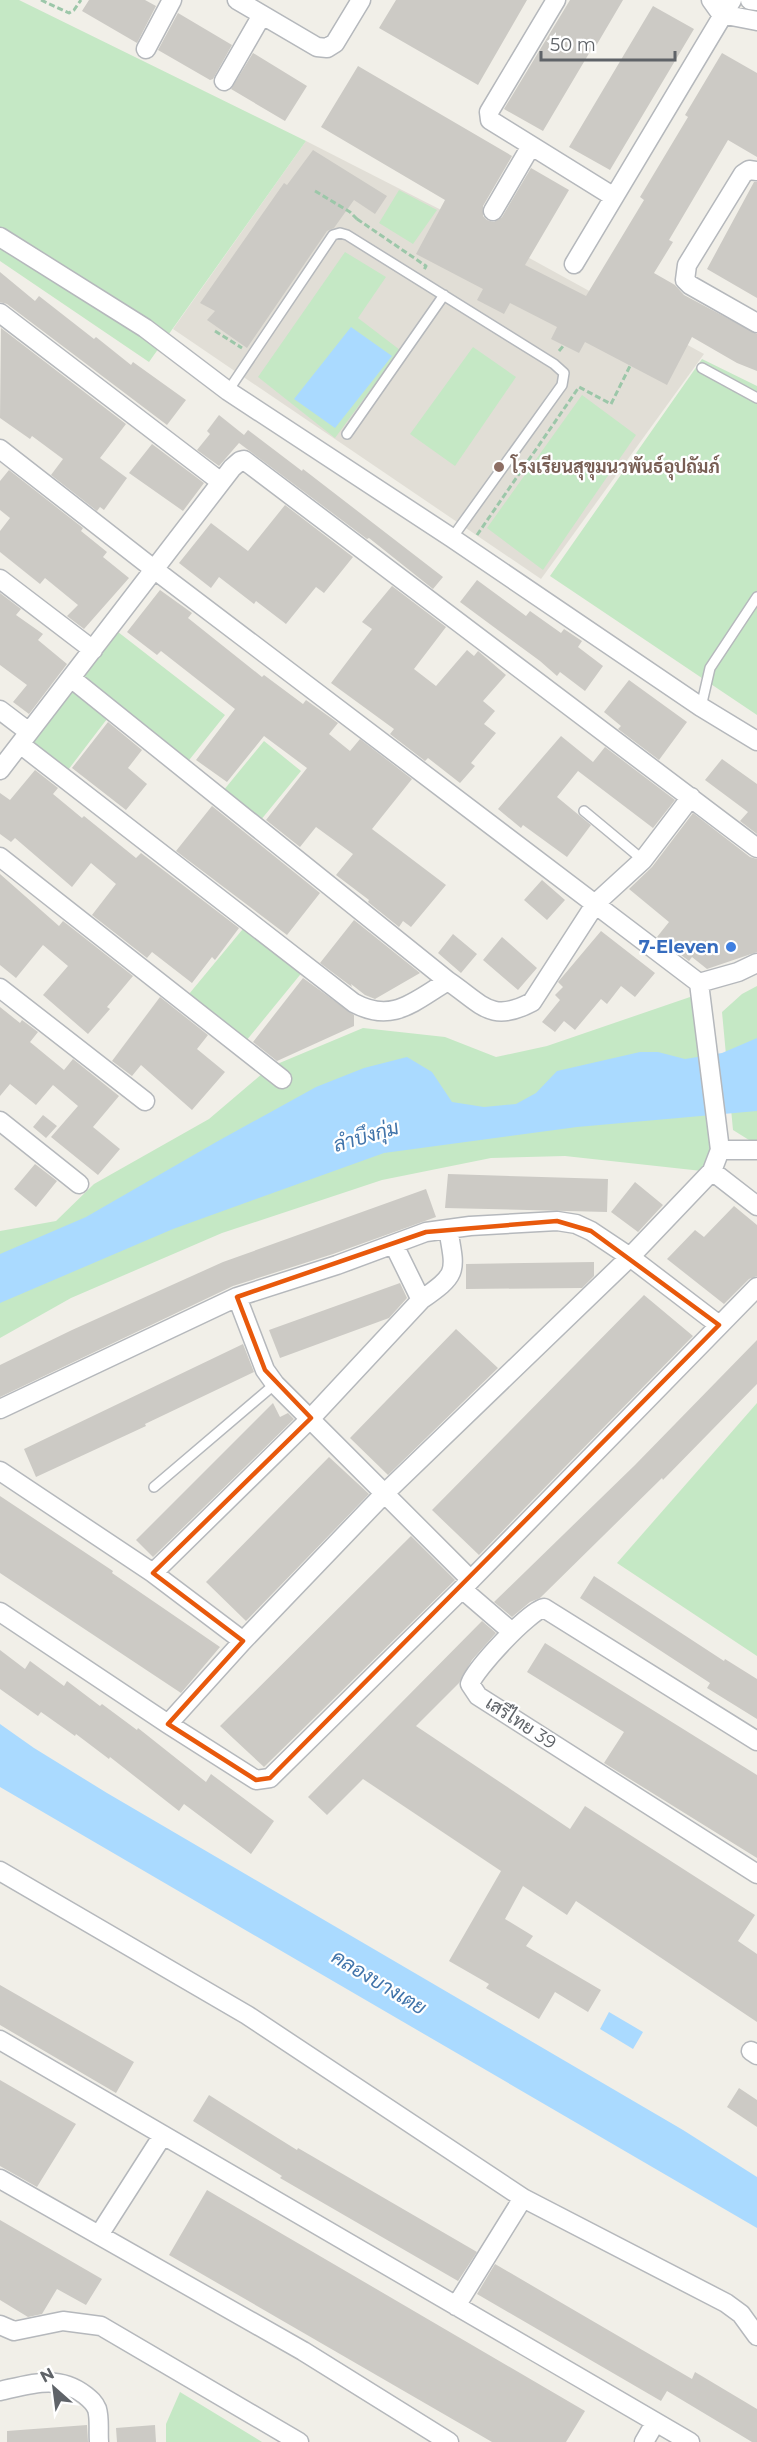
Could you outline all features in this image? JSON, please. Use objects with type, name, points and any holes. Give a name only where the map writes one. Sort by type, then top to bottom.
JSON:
[{"type":"street","points":[[146,49],[172,0]]},
{"type":"street","points":[[237,0],[317,47],[327,48],[335,43],[361,0]]},
{"type":"street","points":[[556,0],[489,112],[490,120],[614,197]]},
{"type":"street","points":[[750,0],[757,1]]},
{"type":"street","points":[[574,264],[721,5],[757,21]]},
{"type":"street","points":[[224,81],[262,15]]},
{"type":"street","points":[[493,211],[531,146]]},
{"type":"street","points":[[757,171],[749,170],[743,174],[687,265],[685,280],[757,323]]},
{"type":"street","points":[[0,237],[146,327],[228,391],[452,538],[701,707],[757,741]]},
{"type":"street","points":[[0,313],[221,482]]},
{"type":"street","points":[[0,449],[155,570],[699,983],[715,1129],[720,1150],[712,1171],[630,1257],[384,1494],[243,1641],[168,1724]]},
{"type":"street","points":[[0,770],[240,460],[250,463],[757,848]]},
{"type":"street","points":[[0,579],[93,650]]},
{"type":"street","points":[[71,678],[448,981],[492,1012],[502,1014],[517,1010],[532,1002],[596,903],[643,860],[691,797]]},
{"type":"street","points":[[0,710],[24,738],[354,1003],[369,1011],[392,1011],[406,1006],[448,981]]},
{"type":"street","points":[[0,857],[282,1079]]},
{"type":"street","points":[[699,983],[738,972],[757,963]]},
{"type":"street","points":[[0,988],[145,1101]]},
{"type":"street","points":[[0,1121],[79,1184]]},
{"type":"street","points":[[720,1150],[757,1150]]},
{"type":"street","points":[[712,1171],[757,1206]]},
{"type":"street","points":[[0,1409],[237,1298],[426,1232],[470,1226],[557,1221],[576,1224],[591,1231],[630,1257],[719,1325]]},
{"type":"street","points":[[153,1573],[310,1418],[421,1300],[449,1278],[454,1262],[448,1229]]},
{"type":"street","points":[[394,1245],[421,1300]]},
{"type":"street","points":[[0,1612],[256,1780],[270,1778],[466,1584],[757,1287]]},
{"type":"street","points":[[237,1298],[265,1370],[275,1384],[384,1494],[512,1632]]},
{"type":"street","points":[[0,1471],[153,1573],[243,1641]]},
{"type":"street","name":"เสรีไทย 39","points":[[757,1741],[544,1608],[533,1612],[512,1632],[471,1680],[473,1691],[757,1874]]},
{"type":"street","points":[[0,1871],[247,2015],[523,2198],[726,2303],[741,2314],[757,2336]]},
{"type":"street","points":[[0,2040],[690,2442]]},
{"type":"street","points":[[99,2235],[163,2136]]},
{"type":"street","points":[[0,2179],[303,2351],[449,2442]]},
{"type":"street","points":[[456,2307],[523,2198]]},
{"type":"street","points":[[0,2325],[14,2331],[63,2321],[100,2326],[298,2442]]},
{"type":"street","points":[[0,2391],[43,2382],[64,2383],[76,2388],[92,2401],[96,2409],[99,2442]]},
{"type":"street","points":[[644,2442],[655,2423]]},
{"type":"lane","points":[[228,391],[254,356],[333,235],[340,233],[347,235],[554,364],[564,373],[562,385],[452,538]]},
{"type":"lane","points":[[347,434],[444,295]]},
{"type":"lane","points":[[702,368],[757,398]]},
{"type":"lane","points":[[701,707],[710,668],[757,597]]},
{"type":"lane","points":[[584,811],[643,860]]},
{"type":"lane","points":[[154,1487],[275,1384]]},
{"type":"path","points":[[41,0],[69,13],[81,0]]},
{"type":"path","points":[[315,191],[350,212],[426,266],[418,279]]},
{"type":"path","points":[[347,235],[357,219]]},
{"type":"path","points":[[215,331],[254,356]]},
{"type":"path","points":[[468,549],[579,387],[611,404],[630,366]]},
{"type":"highlighted area","points":[[557,1221],[591,1231],[719,1325],[270,1778],[256,1780],[168,1724],[243,1641],[153,1573],[311,1418],[265,1370],[237,1297],[426,1232]]},
{"type":"shaded area","name":"โรงเรียนสุขุมนวพันธ์อุปถัมภ์","points":[[306,141],[451,215],[704,354],[541,579],[173,329]]},
{"type":"green space","points":[[0,0],[19,0],[306,141],[149,362],[0,261]]},
{"type":"green space","points":[[399,190],[437,210],[413,244],[379,223]]},
{"type":"green space","points":[[345,252],[386,277],[358,318],[400,350],[335,438],[258,377]]},
{"type":"green space","points":[[473,347],[516,377],[455,466],[410,434]]},
{"type":"green space","points":[[702,359],[757,386],[757,715],[550,576]]},
{"type":"green space","points":[[582,395],[636,435],[543,570],[487,528]]},
{"type":"green space","points":[[118,632],[225,715],[186,764],[79,681]]},
{"type":"green space","points":[[70,684],[110,715],[65,774],[24,742]]},
{"type":"green space","points":[[264,741],[301,771],[260,821],[223,791]]},
{"type":"green space","points":[[247,924],[304,970],[246,1041],[189,994]]},
{"type":"green space","points":[[757,986],[757,1145],[733,1130],[722,1012],[742,994]]},
{"type":"green space","points":[[693,996],[713,1149],[702,1171],[565,1156],[491,1158],[382,1180],[222,1233],[71,1298],[0,1338],[0,1231],[56,1221],[94,1184],[209,1119],[270,1067],[363,1028],[445,1037],[496,1057],[547,1046]]},
{"type":"green space","points":[[757,1403],[757,1656],[617,1563]]},
{"type":"green space","points":[[180,2392],[262,2442],[166,2442],[166,2424]]},
{"type":"water","points":[[351,327],[392,356],[335,428],[294,399]]},
{"type":"water","name":"ลำบึงกุ่ม","points":[[757,1038],[757,1111],[577,1127],[384,1153],[173,1229],[0,1303],[0,1254],[86,1217],[316,1087],[364,1068],[407,1057],[432,1072],[452,1102],[484,1107],[516,1104],[536,1093],[557,1071],[640,1052],[658,1052],[685,1059],[722,1053]]},
{"type":"water","name":"คลองบางเตย","points":[[0,1724],[107,1793],[683,2130],[757,2177],[757,2228],[0,1787]]},
{"type":"water","points":[[609,2012],[643,2032],[633,2049],[600,2029]]},
{"type":"building","points":[[89,0],[145,0],[156,6],[137,43],[82,11]]},
{"type":"building","points":[[396,0],[527,0],[478,85],[379,28]]},
{"type":"building","points":[[570,0],[623,0],[543,131],[504,109]]},
{"type":"building","points":[[653,6],[694,29],[610,170],[569,147]]},
{"type":"building","points":[[178,13],[232,45],[213,79],[210,80],[158,50]]},
{"type":"building","points":[[253,53],[307,86],[285,121],[231,89]]},
{"type":"building","points":[[722,53],[757,73],[757,157],[728,140],[669,240],[673,242],[654,273],[675,285],[684,295],[757,334],[757,371],[737,363],[692,337],[667,385],[585,342],[579,353],[551,339],[557,327],[510,303],[504,314],[477,300],[483,289],[416,254],[445,200],[321,127],[358,66],[512,156],[483,206],[483,216],[487,220],[494,222],[502,217],[531,168],[569,190],[525,265],[586,296],[644,200],[640,197],[688,117],[685,115]]},
{"type":"building","points":[[313,150],[387,196],[375,214],[354,200],[334,228],[327,231],[247,348],[207,320],[215,311],[200,303],[284,183],[287,185]]},
{"type":"building","points":[[754,182],[757,182],[757,298],[707,269]]},
{"type":"building","points":[[0,272],[35,301],[39,296],[94,339],[96,337],[131,365],[133,362],[186,400],[167,425],[7,304],[0,302]]},
{"type":"building","points":[[1,328],[126,424],[100,458],[127,478],[104,510],[100,507],[97,511],[51,475],[63,459],[32,436],[30,439],[0,418]]},
{"type":"building","points":[[219,415],[244,435],[248,430],[302,471],[303,469],[443,577],[433,589],[369,538],[367,539],[239,443],[219,466],[197,450],[210,434],[207,431]]},
{"type":"building","points":[[152,444],[204,483],[183,511],[129,473]]},
{"type":"building","points":[[9,470],[83,528],[81,531],[107,552],[103,557],[129,578],[84,629],[67,616],[78,605],[45,578],[40,584],[0,552],[0,531],[10,518],[0,510],[0,481]]},
{"type":"building","points":[[285,505],[353,557],[324,593],[316,587],[286,624],[256,601],[254,604],[219,577],[211,588],[179,563],[211,523],[248,551]]},
{"type":"building","points":[[477,580],[526,616],[530,611],[561,633],[564,629],[582,641],[578,647],[603,666],[585,691],[560,672],[557,676],[460,602]]},
{"type":"building","points":[[392,586],[446,627],[414,669],[436,686],[467,650],[474,656],[478,651],[506,675],[483,701],[495,711],[484,724],[496,733],[471,763],[475,766],[460,783],[428,758],[425,761],[390,734],[394,729],[331,683],[372,629],[362,622]]},
{"type":"building","points":[[160,590],[192,613],[188,618],[262,677],[264,675],[303,704],[306,700],[338,723],[329,734],[350,751],[360,739],[412,779],[372,829],[446,885],[411,927],[403,921],[399,927],[336,875],[353,854],[316,827],[300,847],[266,820],[307,768],[264,736],[227,782],[196,760],[235,709],[161,651],[157,655],[127,632]]},
{"type":"building","points":[[0,593],[21,609],[16,615],[43,634],[38,640],[67,664],[29,714],[13,702],[27,685],[0,665]]},
{"type":"building","points":[[629,680],[687,722],[659,760],[618,729],[621,726],[604,712]]},
{"type":"building","points":[[108,722],[142,750],[128,768],[147,784],[126,810],[72,768]]},
{"type":"building","points":[[561,736],[593,762],[605,747],[675,800],[653,828],[578,771],[557,797],[591,825],[567,857],[523,825],[521,828],[498,809]]},
{"type":"building","points":[[722,759],[757,784],[757,834],[740,821],[748,812],[705,780]]},
{"type":"building","points":[[35,770],[58,788],[53,794],[82,818],[84,816],[136,858],[141,853],[239,928],[215,960],[212,957],[192,983],[152,952],[147,958],[92,915],[116,884],[91,863],[72,887],[15,838],[11,842],[0,834],[0,793],[10,800]]},
{"type":"building","points":[[212,806],[320,893],[287,935],[176,851]]},
{"type":"building","points":[[693,813],[750,857],[757,859],[757,952],[707,969],[692,957],[689,961],[657,937],[669,922],[629,889],[652,867]]},
{"type":"building","points":[[0,874],[59,926],[63,921],[133,976],[107,1007],[110,1009],[88,1034],[43,995],[68,966],[43,945],[16,978],[0,965]]},
{"type":"building","points":[[542,880],[565,900],[547,920],[524,900]]},
{"type":"building","points":[[354,920],[420,973],[375,999],[365,995],[351,984],[352,987],[320,963]]},
{"type":"building","points":[[601,931],[655,973],[635,997],[621,986],[607,1004],[601,999],[575,1030],[564,1021],[555,1032],[542,1022],[560,1000],[555,995],[563,987],[558,982]]},
{"type":"building","points":[[453,934],[477,954],[461,973],[438,953]]},
{"type":"building","points":[[502,937],[537,968],[518,990],[483,960]]},
{"type":"building","points":[[303,978],[354,1015],[354,1026],[277,1061],[253,1042]]},
{"type":"building","points":[[160,997],[208,1035],[197,1049],[225,1072],[192,1110],[141,1065],[132,1076],[112,1061]]},
{"type":"building","points":[[0,1007],[20,1023],[22,1020],[38,1032],[30,1042],[64,1070],[73,1059],[119,1096],[93,1127],[120,1149],[98,1175],[51,1137],[78,1106],[53,1085],[36,1105],[10,1084],[0,1096]]},
{"type":"building","points":[[43,1115],[57,1126],[46,1138],[33,1127]]},
{"type":"building","points":[[35,1164],[57,1181],[36,1207],[14,1189]]},
{"type":"building","points":[[448,1174],[608,1179],[607,1212],[445,1208]]},
{"type":"building","points":[[635,1182],[663,1205],[638,1232],[611,1212]]},
{"type":"building","points":[[426,1189],[436,1217],[333,1254],[233,1286],[0,1397],[0,1365],[223,1262]]},
{"type":"building","points":[[734,1206],[757,1225],[757,1276],[749,1279],[724,1304],[667,1259],[695,1230],[704,1237]]},
{"type":"building","points":[[594,1262],[594,1276],[582,1288],[466,1289],[466,1264]]},
{"type":"building","points":[[400,1283],[407,1298],[389,1318],[280,1358],[269,1330]]},
{"type":"building","points":[[644,1295],[693,1336],[479,1555],[432,1510]]},
{"type":"building","points":[[456,1329],[498,1368],[388,1475],[350,1438]]},
{"type":"building","points":[[757,1340],[757,1384],[663,1480],[662,1478],[540,1598],[530,1602],[512,1617],[494,1602],[635,1465]]},
{"type":"building","points":[[243,1344],[254,1372],[36,1477],[24,1449]]},
{"type":"building","points":[[273,1403],[280,1417],[288,1413],[294,1419],[153,1557],[136,1540]]},
{"type":"building","points":[[329,1457],[369,1494],[246,1621],[206,1582]]},
{"type":"building","points":[[0,1496],[113,1571],[112,1573],[220,1647],[181,1693],[0,1573]]},
{"type":"building","points":[[411,1536],[455,1580],[264,1767],[220,1726]]},
{"type":"building","points":[[594,1576],[724,1661],[725,1659],[757,1679],[757,1719],[707,1688],[710,1683],[580,1598]]},
{"type":"building","points":[[482,1621],[496,1633],[472,1660],[459,1683],[416,1726],[570,1829],[585,1806],[755,1915],[738,1941],[757,1954],[757,2022],[576,1901],[567,1915],[523,1886],[505,1919],[533,1936],[526,1946],[601,1990],[588,2012],[555,1992],[539,2019],[486,1988],[489,1984],[449,1961],[501,1871],[363,1779],[327,1815],[308,1797]]},
{"type":"building","points":[[545,1643],[757,1775],[757,1858],[604,1763],[624,1732],[527,1672]]},
{"type":"building","points":[[0,1650],[25,1669],[30,1661],[64,1686],[67,1681],[100,1706],[102,1704],[137,1730],[138,1728],[206,1782],[211,1774],[274,1821],[251,1854],[184,1804],[179,1811],[110,1757],[109,1759],[76,1734],[75,1736],[41,1712],[38,1716],[0,1689]]},
{"type":"building","points":[[0,1985],[134,2062],[116,2093],[0,2025]]},
{"type":"building","points":[[0,2080],[76,2124],[37,2187],[0,2166]]},
{"type":"building","points":[[739,2088],[757,2100],[757,2127],[727,2107]]},
{"type":"building","points":[[209,2095],[297,2150],[298,2148],[477,2252],[458,2281],[280,2178],[282,2176],[193,2121]]},
{"type":"building","points":[[207,2190],[585,2411],[566,2442],[492,2442],[169,2255]]},
{"type":"building","points":[[0,2220],[102,2279],[86,2305],[57,2289],[42,2314],[28,2317],[0,2300]]},
{"type":"building","points":[[495,2264],[692,2379],[695,2372],[757,2409],[757,2442],[752,2442],[667,2391],[661,2401],[477,2294]]},
{"type":"building","points":[[87,2425],[88,2442],[7,2442],[7,2431]]},
{"type":"building","points":[[155,2425],[156,2442],[117,2442],[116,2428]]},
{"type":"place","name":"โรงเรียนสุขุมนวพันธ์อุปถัมภ์","points":[[499,467]]},
{"type":"place","name":"7-Eleven","points":[[731,947]]}]
